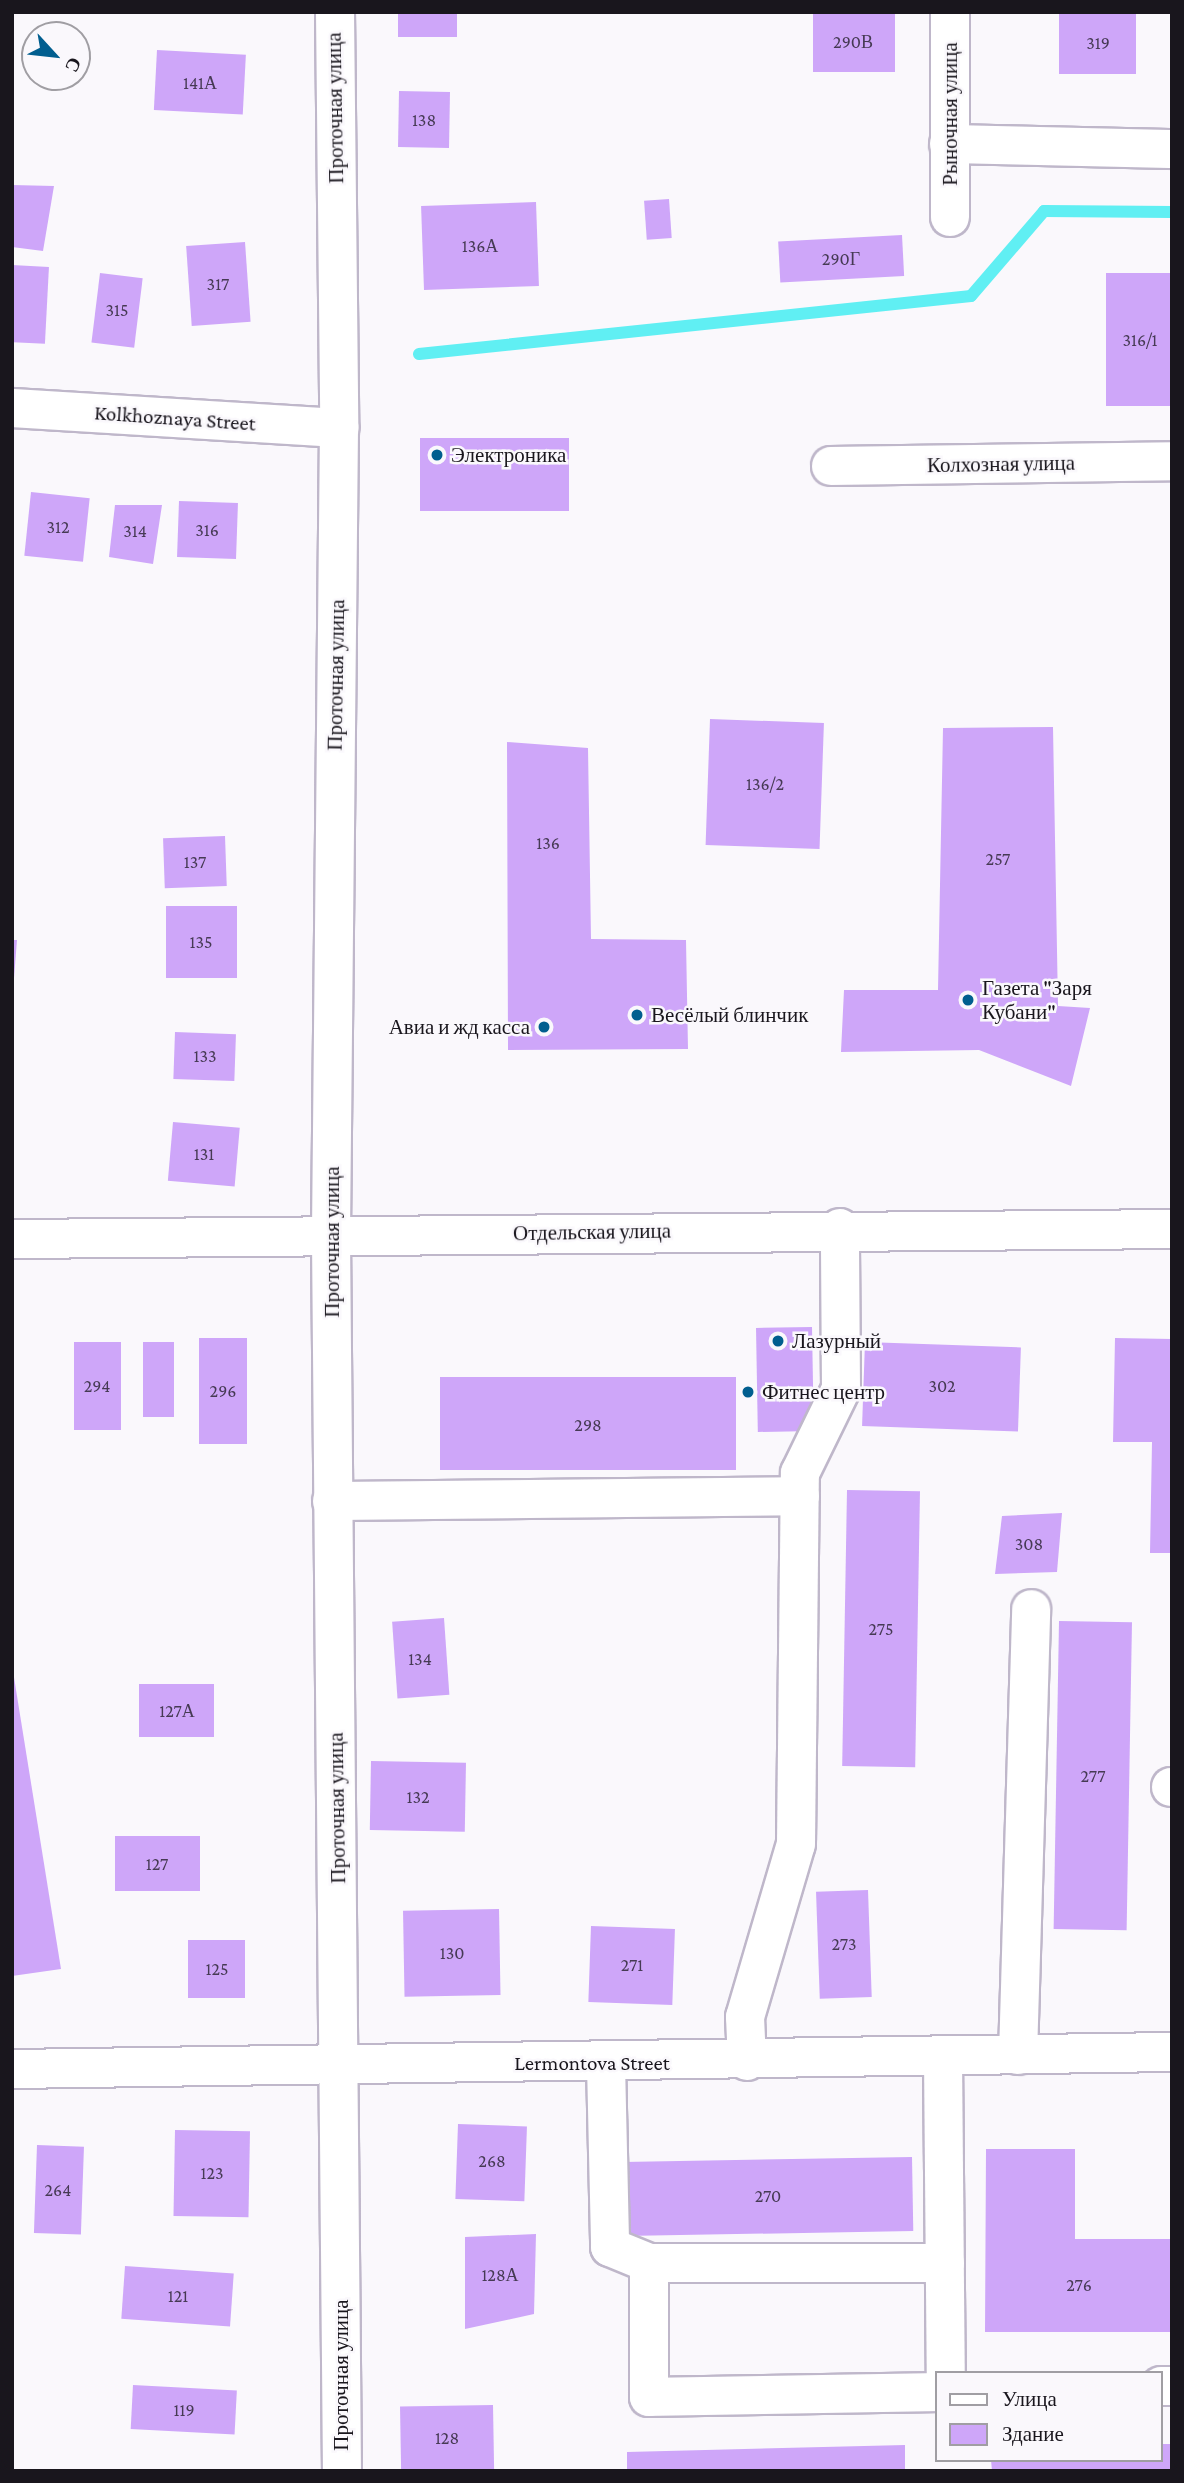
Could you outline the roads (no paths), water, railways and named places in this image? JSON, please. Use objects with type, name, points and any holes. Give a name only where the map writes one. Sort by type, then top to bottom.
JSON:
[{"type":"street","name":"Проточная улица","points":[[335,12],[338,428],[331,1238],[332,1501],[341,2063],[342,2471]]},
{"type":"street","name":"Рыночная улица","points":[[950,12],[950,216]]},
{"type":"street","points":[[949,144],[1172,149]]},
{"type":"street","name":"Kolkhoznaya Street","points":[[12,408],[338,428]]},
{"type":"street","name":"Колхозная улица","points":[[831,466],[1172,461]]},
{"type":"street","points":[[747,2061],[745,2017],[796,1844],[800,1473],[841,1390],[840,1228]]},
{"type":"street","name":"Отдельская улица","points":[[12,1239],[331,1238],[840,1228],[1172,1229]]},
{"type":"street","points":[[332,1501],[800,1496]]},
{"type":"street","points":[[1018,2055],[1031,1609]]},
{"type":"street","name":"Lermontova Street","points":[[12,2069],[341,2063],[606,2064],[1172,2052]]},
{"type":"street","points":[[943,2057],[946,2371]]},
{"type":"street","points":[[606,2064],[610,2247],[649,2263],[945,2263]]},
{"type":"street","points":[[649,2263],[649,2397],[936,2392]]},
{"type":"waterway","points":[[419,354],[971,296],[1044,211],[1172,212]]},
{"type":"place","name":"Электроника","points":[[437,455]]},
{"type":"place","name":"Газета \"Заря Кубани\"","points":[[968,1000]]},
{"type":"place","name":"Весёлый блинчик","points":[[637,1015]]},
{"type":"place","name":"Авиа и жд касса","points":[[544,1027]]},
{"type":"place","name":"Лазурный","points":[[778,1341]]},
{"type":"place","name":"Фитнес центр","points":[[748,1392]]}]
